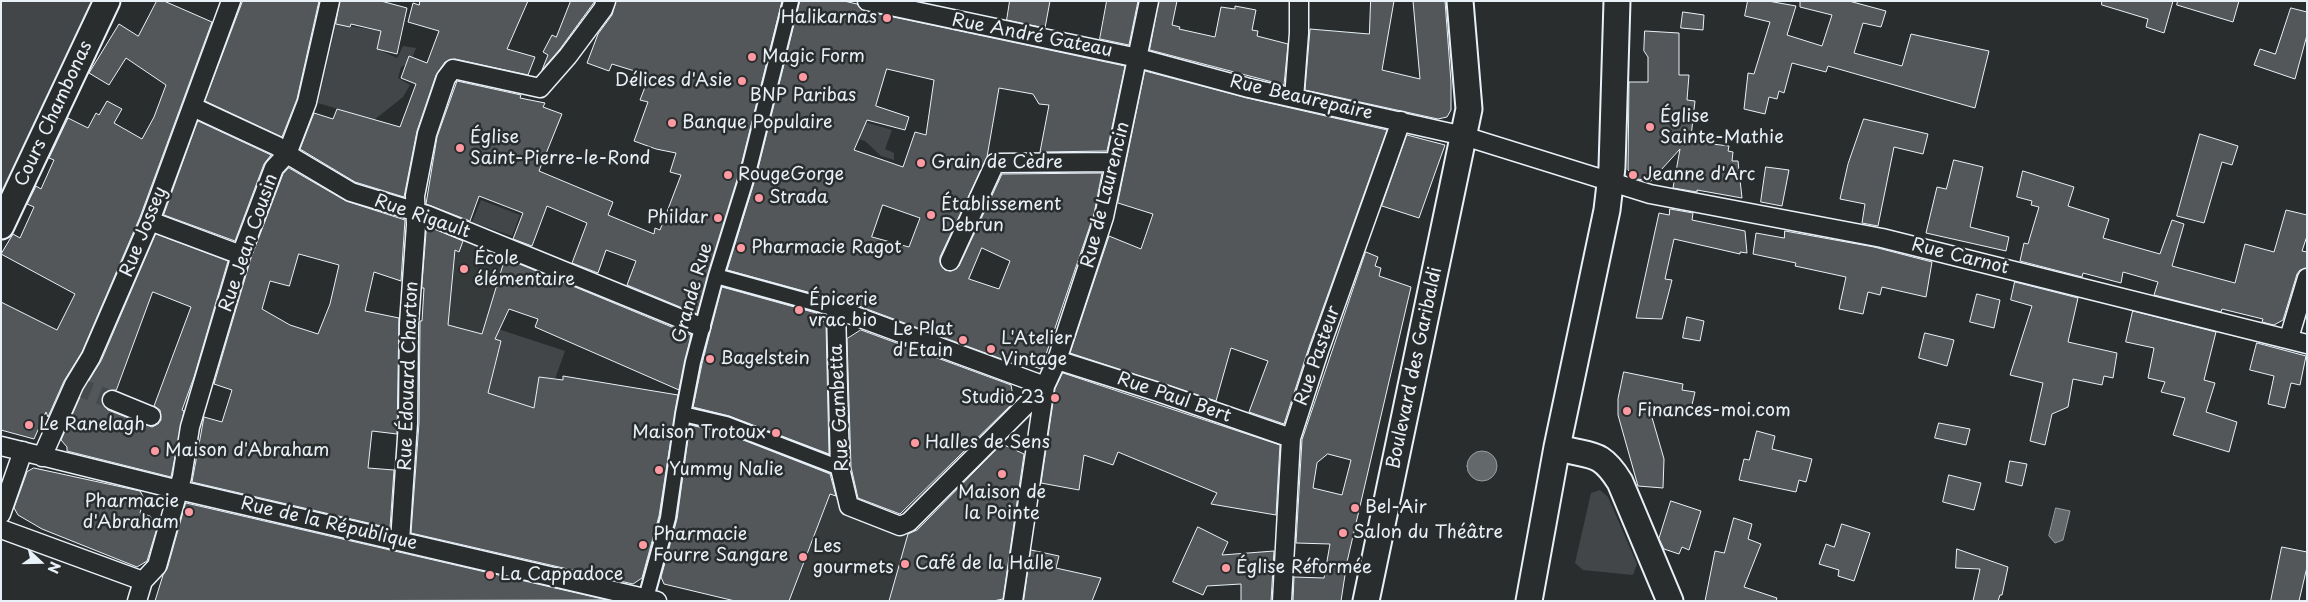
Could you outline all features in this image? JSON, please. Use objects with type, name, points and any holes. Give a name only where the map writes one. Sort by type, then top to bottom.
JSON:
[{"type":"main road","name":"Cours Chambonas","points":[[1,226],[107,1]]},
{"type":"main road","name":"Boulevard des Garibaldi","points":[[1366,601],[1469,109],[1460,1]]},
{"type":"main road","points":[[1531,591],[1557,447],[1607,210],[1611,182],[1617,1]]},
{"type":"main road","points":[[1557,447],[1601,458],[1610,467],[1620,482],[1670,601]]},
{"type":"street","name":"Rue Jossey","points":[[42,457],[74,385],[91,357],[150,220],[231,1]]},
{"type":"street","name":"Rue Jean Cousin","points":[[143,581],[157,566],[179,490],[190,427],[241,254],[274,168],[287,154],[307,102],[330,1]]},
{"type":"street","name":"Rue Édouard Charton","points":[[400,541],[408,423],[409,324],[415,196],[427,134],[449,72],[453,69],[540,88],[568,56],[603,9],[606,1]]},
{"type":"street","name":"Grande Rue","points":[[649,600],[668,518],[683,414],[701,328],[748,173],[791,1]]},
{"type":"street","name":"Rue André Gateau","points":[[867,1],[1138,58]]},
{"type":"street","name":"Rue de Laurencin","points":[[1045,386],[1057,360],[1104,217],[1149,1]]},
{"type":"street","points":[[1294,98],[1299,33],[1299,1]]},
{"type":"street","name":"Rue Beaurepaire","points":[[1138,58],[1249,88],[1464,136]]},
{"type":"street","name":"Rue Rigault","points":[[193,107],[277,146],[287,154],[351,192],[415,212],[701,328]]},
{"type":"street","name":"Rue Pasteur","points":[[1282,601],[1291,438],[1319,351],[1401,121]]},
{"type":"street","name":"Rue Carnot","points":[[1464,136],[1650,194],[1882,238],[2290,338],[2307,344]]},
{"type":"street","points":[[950,261],[955,243],[996,164],[1115,162]]},
{"type":"street","points":[[150,220],[241,254]]},
{"type":"street","points":[[716,276],[836,308],[1045,386],[1014,601]]},
{"type":"street","points":[[2290,338],[2307,278]]},
{"type":"street","name":"Rue Gambetta","points":[[836,308],[840,468],[849,506],[900,526],[909,522],[1045,386]]},
{"type":"street","name":"Rue Paul Bert","points":[[1057,360],[1158,392],[1291,438]]},
{"type":"street","points":[[112,400],[150,416]]},
{"type":"street","points":[[683,414],[726,424],[840,468]]},
{"type":"street","name":"Rue de la République","points":[[1,446],[179,490],[649,600]]},
{"type":"street","points":[[1,514],[23,451]]},
{"type":"street","points":[[1,530],[143,581],[137,601]]},
{"type":"shaded area","points":[[1,1],[100,1],[1,210]]},
{"type":"shaded area","points":[[336,24],[381,31],[377,49],[397,58],[403,46],[416,48],[410,63],[401,67],[398,78],[410,85],[403,97],[374,120],[318,103]]},
{"type":"shaded area","points":[[851,118],[892,130],[885,149],[894,153],[894,160],[881,156],[865,141],[846,135]]},
{"type":"shaded area","points":[[481,200],[520,215],[512,236],[472,222]]},
{"type":"shaded area","name":"École élémentaire","points":[[436,226],[506,256],[483,334],[422,319],[430,230]]},
{"type":"shaded area","points":[[486,325],[565,351],[555,379],[539,377],[534,408],[488,394],[501,342],[483,334]]},
{"type":"shaded area","points":[[1482,451],[1493,455],[1497,466],[1493,477],[1482,481],[1471,477],[1467,466],[1471,455]]},
{"type":"shaded area","points":[[838,475],[860,486],[853,503],[902,522],[910,506],[919,512],[922,525],[925,528],[904,548],[889,601],[789,601]]},
{"type":"shaded area","points":[[1600,490],[1608,497],[1637,564],[1633,575],[1583,570],[1575,563],[1591,493]]},
{"type":"shaded area","points":[[2056,508],[2070,511],[2063,540],[2055,543],[2049,536]]},
{"type":"building","points":[[157,1],[164,1],[212,22],[140,217],[82,352],[64,381],[48,417],[46,412],[34,439],[1,430],[1,302],[57,330],[75,294],[1,254],[13,234],[20,238],[34,207],[27,204],[36,186],[41,189],[54,160],[49,158],[68,118],[88,128],[96,113],[99,115],[107,101],[122,109],[114,123],[142,139],[154,117],[166,85],[126,58],[109,85],[89,73],[119,24],[138,36]]},
{"type":"building","points":[[243,1],[319,1],[297,99],[282,137],[205,101]]},
{"type":"building","points":[[340,1],[381,1],[407,8],[397,54],[377,49],[381,31],[351,24],[350,27],[336,24]]},
{"type":"building","points":[[420,1],[528,1],[507,49],[535,57],[528,75],[455,59],[445,62],[436,75],[417,131],[404,197],[355,182],[300,149],[314,113],[333,119],[337,109],[400,127],[416,84],[401,78],[409,56],[427,63],[439,31],[408,22],[413,3],[419,5]]},
{"type":"building","points":[[571,1],[595,1],[542,70],[548,55],[543,52],[552,35],[556,37]]},
{"type":"building","points":[[616,1],[782,1],[740,171],[697,314],[627,285],[636,261],[606,250],[598,273],[572,263],[587,223],[547,206],[532,246],[513,239],[523,213],[479,196],[470,221],[426,204],[437,137],[457,81],[521,95],[520,98],[545,103],[543,107],[562,114],[539,171],[613,202],[608,215],[654,234],[655,228],[660,230],[681,175],[670,172],[676,153],[656,149],[634,141],[648,102],[640,100],[645,87],[654,77],[612,64],[609,71],[587,63],[598,34],[612,15]]},
{"type":"building","points":[[800,1],[844,1],[857,4],[865,11],[1125,66],[1107,151],[1040,152],[1049,105],[1039,104],[1033,94],[999,88],[987,157],[940,257],[940,262],[945,270],[951,271],[959,266],[1002,174],[1102,173],[1094,214],[1041,369],[1006,357],[1007,361],[840,299],[833,299],[727,270],[756,176]],"holes":[[[887,69],[934,80],[926,135],[915,132],[903,167],[854,150],[867,120],[905,130],[909,117],[876,106]],[[883,205],[920,218],[909,247],[872,237]],[[982,248],[1010,261],[999,289],[969,279]]]},
{"type":"building","points":[[1010,1],[1050,1],[1045,28],[1007,20]]},
{"type":"building","points":[[1107,1],[1138,1],[1129,45],[1100,39]]},
{"type":"building","points":[[1159,1],[1177,1],[1172,25],[1180,27],[1179,29],[1215,37],[1221,7],[1235,9],[1235,6],[1256,10],[1252,30],[1258,31],[1257,36],[1288,44],[1284,85],[1150,50]]},
{"type":"building","points":[[1371,1],[1394,1],[1382,70],[1420,79],[1413,1],[1445,1],[1451,82],[1451,110],[1447,117],[1438,119],[1305,90],[1310,29],[1369,34]]},
{"type":"building","points":[[1748,1],[1768,1],[1796,6],[1787,35],[1822,46],[1832,15],[1800,7],[1800,1],[1849,1],[1886,11],[1881,27],[1863,23],[1854,53],[1902,66],[1911,34],[1989,51],[1975,108],[1828,66],[1826,72],[1792,63],[1784,93],[1779,91],[1777,99],[1769,97],[1765,114],[1744,109],[1748,73],[1754,74],[1770,22],[1745,16]]},
{"type":"building","points":[[2102,1],[2173,1],[2164,33],[2146,27],[2148,19],[2102,5]]},
{"type":"building","points":[[2178,1],[2239,1],[2233,22],[2177,5]]},
{"type":"building","points":[[2291,8],[2307,12],[2307,35],[2295,79],[2254,65],[2260,49],[2275,54]]},
{"type":"building","points":[[1683,12],[1704,15],[1703,30],[1681,28]]},
{"type":"building","points":[[1645,31],[1679,33],[1679,75],[1689,75],[1687,100],[1695,101],[1691,137],[1687,141],[1729,146],[1728,151],[1733,152],[1732,161],[1738,161],[1742,198],[1673,188],[1680,149],[1651,181],[1637,179],[1628,170],[1629,82],[1648,82],[1648,57],[1644,51]]},
{"type":"building","points":[[1145,71],[1247,98],[1387,130],[1309,347],[1284,424],[1249,412],[1268,361],[1231,348],[1216,401],[1070,353],[1109,236],[1141,249],[1153,214],[1118,203]]},
{"type":"building","points":[[1864,119],[1928,134],[1923,154],[1894,147],[1878,226],[1862,223],[1865,204],[1840,199],[1848,164]]},
{"type":"building","points":[[198,121],[271,155],[264,164],[235,241],[164,215]]},
{"type":"building","points":[[2200,134],[2238,146],[2232,165],[2222,162],[2204,223],[2177,216]]},
{"type":"building","points":[[1407,135],[1445,145],[1419,218],[1382,206]]},
{"type":"building","points":[[1954,160],[1983,167],[1970,227],[2009,237],[2006,251],[1926,233],[1937,187],[1946,189]]},
{"type":"building","points":[[1766,167],[1789,170],[1782,206],[1761,202]]},
{"type":"building","points":[[289,168],[346,201],[405,220],[401,281],[374,272],[365,311],[399,318],[397,434],[372,431],[368,468],[394,470],[390,528],[192,482],[204,417],[222,422],[232,390],[214,384],[251,258],[283,174]],"holes":[[[299,254],[339,265],[330,304],[318,334],[290,325],[262,309],[270,281],[289,286]]]},
{"type":"building","points":[[2023,171],[2074,187],[2068,206],[2109,219],[2103,238],[2160,254],[2172,220],[2184,224],[2172,266],[2235,283],[2245,244],[2274,252],[2286,210],[2307,215],[2307,236],[2302,251],[2307,252],[2307,268],[2300,270],[2297,274],[2283,320],[2274,325],[2262,322],[2263,319],[2222,309],[2221,312],[2154,295],[2158,282],[2123,272],[2121,283],[2083,273],[2082,277],[2020,261],[2024,243],[2028,244],[2039,207],[2031,205],[2032,201],[2017,197]]},
{"type":"building","points":[[1670,209],[1693,213],[1692,220],[1745,231],[1747,253],[1740,252],[1740,254],[1674,239],[1665,279],[1672,280],[1662,319],[1636,318],[1659,213],[1669,215]]},
{"type":"building","points":[[427,226],[463,241],[459,252],[455,250],[448,325],[482,334],[505,258],[691,335],[679,390],[535,327],[538,319],[509,309],[495,339],[501,341],[488,393],[534,408],[539,377],[563,380],[563,376],[678,395],[659,516],[642,578],[633,584],[411,533],[419,423],[420,321],[422,321],[424,288],[422,288]]},
{"type":"building","points":[[1785,231],[1874,247],[1932,262],[1926,297],[1882,287],[1880,295],[1868,292],[1863,314],[1839,309],[1846,277],[1795,266],[1796,263],[1753,254],[1756,233],[1784,238]]},
{"type":"building","points":[[156,234],[228,261],[194,377],[182,410],[184,411],[171,477],[67,451],[67,447],[61,440],[83,390],[101,361]],"holes":[[[153,292],[191,307],[154,406],[160,410],[161,420],[158,424],[152,427],[108,410],[101,401],[106,391],[116,390]]]},
{"type":"building","points":[[1366,252],[1378,257],[1375,266],[1381,268],[1379,276],[1411,287],[1347,562],[1341,601],[1293,601],[1294,577],[1324,578],[1330,544],[1296,543],[1302,440]],"holes":[[[1328,454],[1351,460],[1342,495],[1313,488],[1317,463]]]},
{"type":"building","points":[[2015,282],[2078,298],[2068,342],[2117,353],[2113,378],[2104,376],[2102,385],[2073,379],[2068,407],[2052,414],[2045,445],[2030,441],[2043,383],[2010,375],[2032,306],[2011,300]]},
{"type":"building","points":[[722,287],[816,313],[826,324],[829,454],[729,416],[693,407]]},
{"type":"building","points":[[1977,294],[2000,300],[1994,328],[1970,322]]},
{"type":"building","points":[[2133,311],[2216,332],[2204,380],[2215,383],[2206,412],[2237,422],[2229,452],[2173,435],[2185,398],[2161,392],[2165,382],[2148,378],[2154,348],[2126,342]]},
{"type":"building","points":[[1687,317],[1704,321],[1700,341],[1683,338]]},
{"type":"building","name":"Halles de Sens","points":[[861,330],[1011,385],[1014,402],[900,514],[858,498],[851,467],[847,339]]},
{"type":"building","points":[[1925,333],[1954,340],[1947,366],[1919,358]]},
{"type":"building","points":[[2257,343],[2306,356],[2300,385],[2291,383],[2285,408],[2268,404],[2274,376],[2250,370]]},
{"type":"building","points":[[1624,372],[1683,384],[1682,390],[1695,392],[1691,409],[1670,406],[1671,417],[1651,414],[1664,459],[1663,488],[1638,486],[1618,415],[1618,399]]},
{"type":"building","points":[[1063,373],[1280,445],[1276,515],[1211,504],[1217,493],[1118,452],[1113,465],[1084,455],[1079,490],[1041,483],[1055,389]]},
{"type":"building","points":[[1939,423],[1970,429],[1966,445],[1935,438]]},
{"type":"building","points":[[690,425],[723,432],[830,474],[836,496],[830,494],[789,601],[735,601],[664,584],[661,577],[677,519]]},
{"type":"building","points":[[1757,431],[1775,436],[1772,449],[1812,459],[1806,482],[1799,480],[1796,492],[1739,480],[1744,459],[1749,460]]},
{"type":"building","points":[[1002,444],[1024,454],[1003,599],[993,601],[889,601],[908,534],[917,530]]},
{"type":"building","points":[[2010,461],[2027,464],[2022,486],[2006,482]]},
{"type":"building","points":[[34,468],[140,491],[144,498],[140,513],[150,516],[157,528],[147,561],[137,567],[42,529],[18,515],[14,508],[27,472]]},
{"type":"building","points":[[1949,475],[1981,483],[1974,510],[1943,502]]},
{"type":"building","points":[[1671,501],[1701,511],[1689,550],[1682,547],[1679,554],[1664,549],[1659,539]]},
{"type":"building","points":[[186,503],[607,600],[155,601],[163,575],[167,569]]},
{"type":"building","points":[[1734,518],[1752,524],[1748,539],[1761,544],[1744,587],[1777,598],[1776,601],[1705,601],[1715,551],[1724,553]]},
{"type":"building","points":[[1842,524],[1870,533],[1854,581],[1838,576],[1839,570],[1819,564],[1826,544],[1834,547]]},
{"type":"building","name":"Église Réformée","points":[[1198,527],[1228,542],[1222,555],[1274,551],[1271,601],[1241,601],[1241,584],[1207,586],[1203,595],[1173,582]]},
{"type":"building","points":[[2282,547],[2307,552],[2307,567],[2299,601],[2271,601]]},
{"type":"building","points":[[1957,549],[2008,567],[2002,595],[2000,595],[1998,601],[1973,601],[1980,569],[1956,568]]},
{"type":"building","points":[[1031,550],[1059,556],[1056,568],[1101,578],[1092,601],[1024,601]]},
{"type":"tunnel","points":[[74,385],[112,400]]},
{"type":"place","name":"Halikarnas","points":[[887,18]]},
{"type":"place","name":"Magic Form","points":[[752,57]]},
{"type":"place","name":"BNP Paribas","points":[[803,77]]},
{"type":"place","name":"Délices d'Asie","points":[[742,81]]},
{"type":"place","name":"Banque Populaire","points":[[672,123]]},
{"type":"place","name":"Église Sainte-Mathie","points":[[1650,127]]},
{"type":"place","name":"Église Saint-Pierre-le-Rond","points":[[460,148]]},
{"type":"place","name":"Grain de Cèdre","points":[[921,163]]},
{"type":"place","name":"RougeGorge","points":[[728,175]]},
{"type":"place","name":"Jeanne d'Arc","points":[[1633,175]]},
{"type":"place","name":"Strada","points":[[759,198]]},
{"type":"place","name":"Établissement Debrun","points":[[931,215]]},
{"type":"place","name":"Phildar","points":[[718,218]]},
{"type":"place","name":"Pharmacie Ragot","points":[[741,248]]},
{"type":"place","name":"École élémentaire","points":[[464,269]]},
{"type":"place","name":"Épicerie vrac bio","points":[[799,310]]},
{"type":"place","name":"Le Plat d'Etain","points":[[963,340]]},
{"type":"place","name":"L'Atelier Vintage","points":[[991,349]]},
{"type":"place","name":"Bagelstein","points":[[710,359]]},
{"type":"place","name":"Studio 23","points":[[1055,398]]},
{"type":"place","name":"Finances-moi.com","points":[[1627,411]]},
{"type":"place","name":"Le Ranelagh","points":[[29,425]]},
{"type":"place","name":"Maison Trotoux","points":[[776,433]]},
{"type":"place","name":"Halles de Sens","points":[[915,443]]},
{"type":"place","name":"Maison d'Abraham","points":[[155,451]]},
{"type":"place","name":"Yummy Nalie","points":[[659,470]]},
{"type":"place","name":"Maison de la Pointe","points":[[1002,474]]},
{"type":"place","name":"Bel-Air","points":[[1355,508]]},
{"type":"place","name":"Pharmacie d'Abraham","points":[[189,512]]},
{"type":"place","name":"Salon du Théâtre","points":[[1343,533]]},
{"type":"place","name":"Pharmacie Fourre Sangare","points":[[643,545]]},
{"type":"place","name":"Les gourmets","points":[[803,557]]},
{"type":"place","name":"Café de la Halle","points":[[905,564]]},
{"type":"place","name":"Église Réformée","points":[[1226,568]]},
{"type":"place","name":"La Cappadoce","points":[[490,575]]}]
